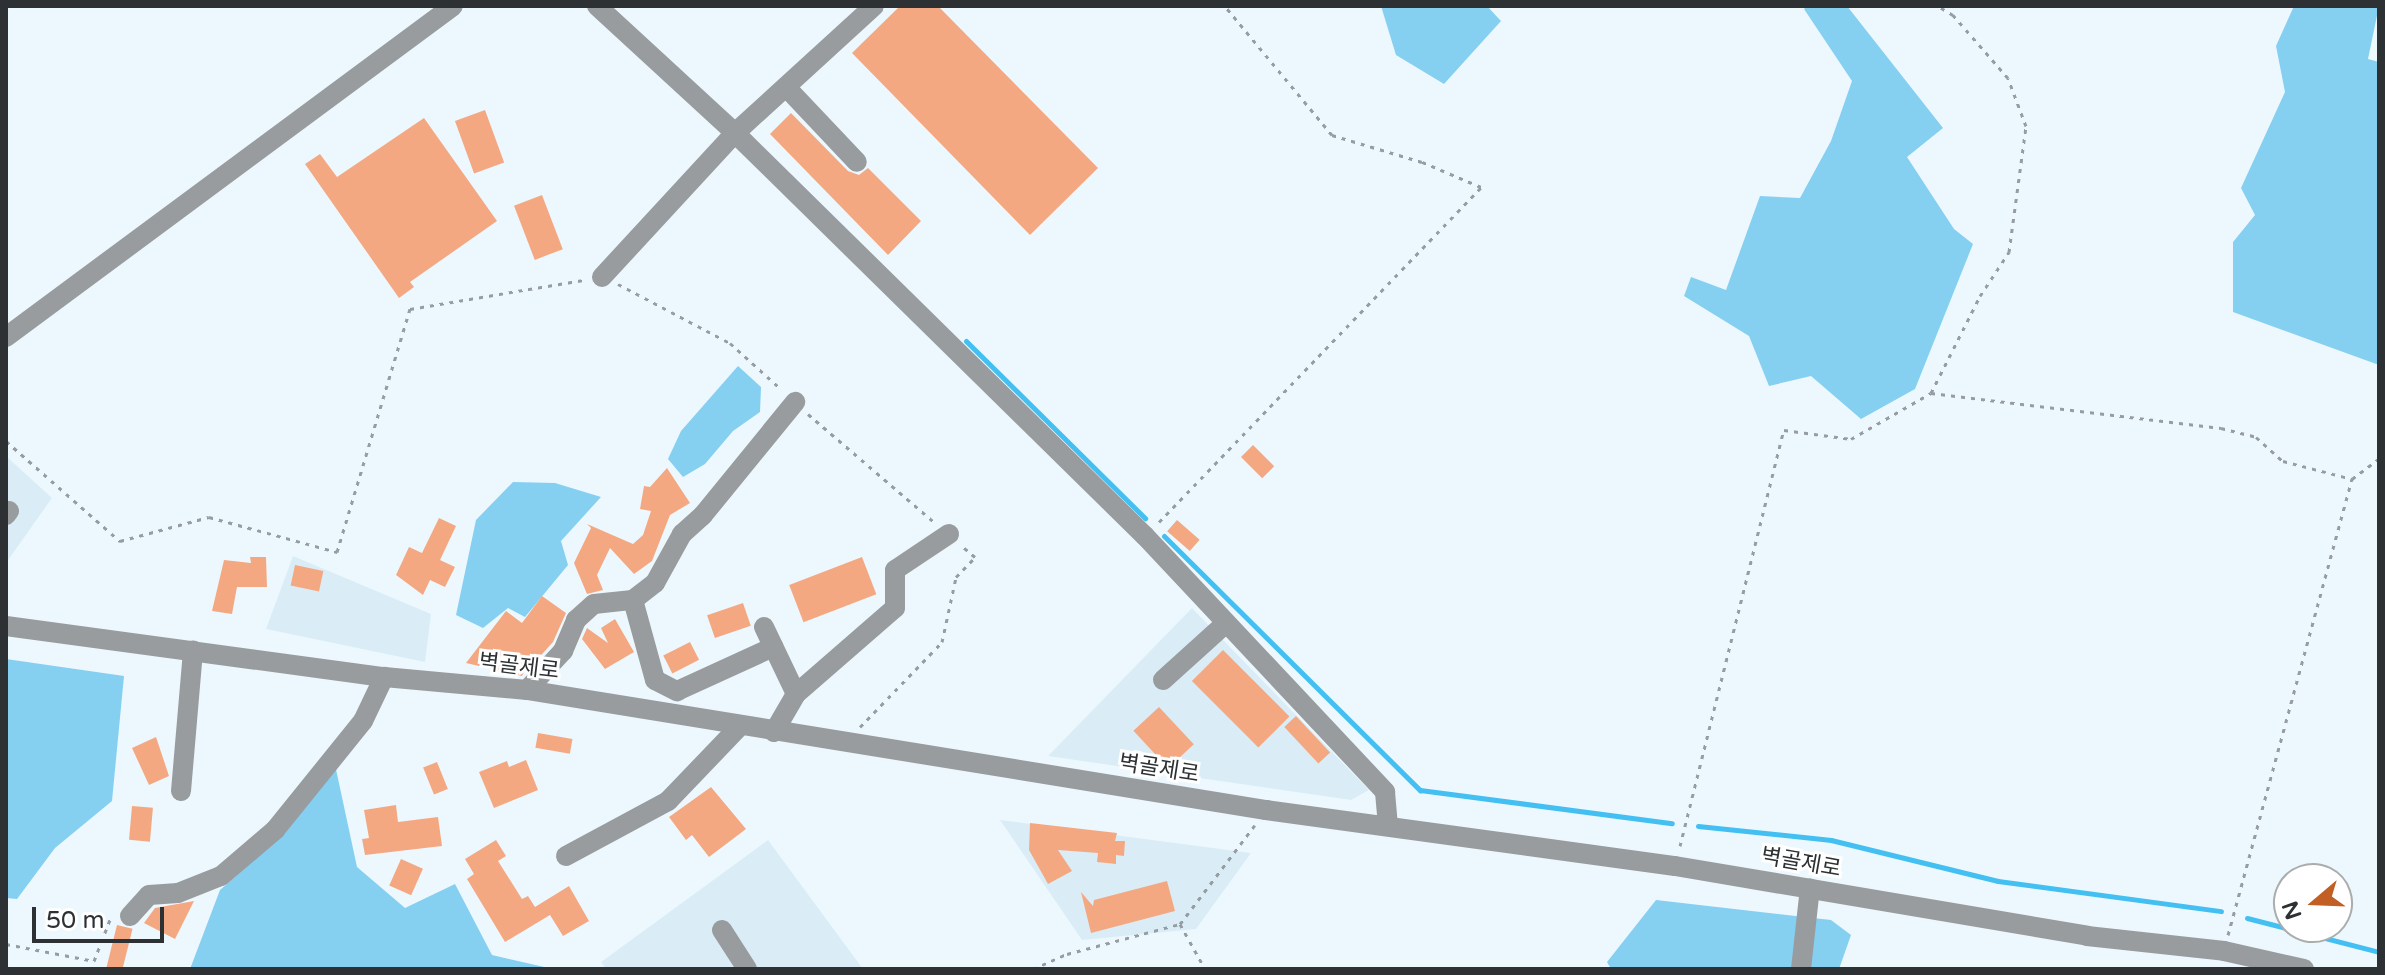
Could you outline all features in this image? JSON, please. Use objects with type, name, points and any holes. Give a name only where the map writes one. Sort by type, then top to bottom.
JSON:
[{"type":"street","points":[[6,337],[453,6]]},
{"type":"street","points":[[597,6],[735,133],[1145,536],[1385,792],[1388,824]]},
{"type":"street","points":[[602,277],[735,133],[874,6]]},
{"type":"street","points":[[786,87],[857,162]]},
{"type":"street","points":[[527,690],[563,651],[576,620],[594,604],[633,600],[655,583],[682,534],[703,515],[795,402]]},
{"type":"street","points":[[774,732],[796,694],[895,608],[895,570],[949,534]]},
{"type":"street","points":[[633,600],[655,680],[677,691],[773,647]]},
{"type":"street","points":[[1163,680],[1226,623]]},
{"type":"street","name":"벽골제로","points":[[6,626],[384,677],[527,690],[843,744],[1266,810],[1388,824],[1675,866],[2087,936],[2224,951],[2304,969]]},
{"type":"street","points":[[764,627],[796,694]]},
{"type":"street","points":[[181,791],[193,651]]},
{"type":"street","points":[[130,916],[149,895],[178,893],[221,876],[275,830],[363,721],[384,677]]},
{"type":"street","points":[[566,856],[668,801],[739,727]]},
{"type":"street","points":[[1801,969],[1810,888]]},
{"type":"street","points":[[722,930],[747,969]]},
{"type":"path","points":[[1145,536],[1481,187],[1422,162],[1332,135],[1225,6]]},
{"type":"path","points":[[1675,866],[1784,430],[1851,439],[1931,393],[1980,296],[2009,252],[2026,126],[2008,78],[1953,15],[1938,6]]},
{"type":"path","points":[[6,441],[120,541],[209,517],[337,552],[410,309],[602,277],[664,304],[730,343],[975,557],[956,577],[942,642],[843,744]]},
{"type":"path","points":[[1931,393],[2221,428],[2256,437],[2283,461],[2352,479]]},
{"type":"path","points":[[2224,951],[2352,479],[2379,459]]},
{"type":"path","points":[[1033,969],[1067,954],[1180,924],[1266,810]]},
{"type":"path","points":[[6,944],[94,961],[111,917],[130,916]]},
{"type":"path","points":[[1180,924],[1205,969]]},
{"type":"shaded area","points":[[1381,6],[1487,6],[1501,21],[1444,84],[1396,55]]},
{"type":"shaded area","points":[[1807,6],[1847,6],[1943,128],[1907,157],[1954,229],[1973,244],[1915,389],[1861,419],[1811,376],[1769,386],[1749,336],[1684,296],[1691,277],[1726,290],[1760,196],[1800,198],[1831,141],[1852,81],[1804,9]]},
{"type":"shaded area","points":[[2294,6],[2379,6],[2368,59],[2379,62],[2379,365],[2233,312],[2233,242],[2255,215],[2241,188],[2285,92],[2276,46]]},
{"type":"shaded area","points":[[738,366],[761,387],[760,412],[733,431],[705,464],[683,477],[668,459],[681,431]]},
{"type":"shaded area","points":[[6,456],[52,498],[6,563]]},
{"type":"shaded area","points":[[513,482],[555,483],[601,497],[561,541],[568,565],[525,617],[508,608],[483,628],[456,615],[476,520]]},
{"type":"shaded area","points":[[293,556],[431,614],[425,662],[266,629]]},
{"type":"shaded area","points":[[1192,608],[1369,790],[1351,800],[1048,756]]},
{"type":"shaded area","points":[[6,659],[124,676],[112,801],[55,848],[17,899],[6,898]]},
{"type":"shaded area","points":[[334,760],[357,867],[405,908],[455,884],[492,955],[553,969],[190,969],[220,890],[286,832]]},
{"type":"shaded area","points":[[1000,820],[1251,853],[1196,929],[1082,940]]},
{"type":"shaded area","points":[[768,840],[863,969],[606,969],[601,962]]},
{"type":"shaded area","points":[[1656,900],[1831,920],[1851,935],[1839,969],[1611,969],[1607,962]]},
{"type":"building","points":[[900,6],[938,6],[1098,168],[1030,235],[852,53]]},
{"type":"building","points":[[485,110],[504,163],[474,174],[455,121]]},
{"type":"building","points":[[791,113],[848,171],[859,175],[868,168],[921,221],[888,255],[770,134]]},
{"type":"building","points":[[424,118],[497,221],[410,282],[414,287],[399,298],[305,164],[320,154],[337,177]]},
{"type":"building","points":[[542,195],[563,249],[535,260],[514,206]]},
{"type":"building","points":[[1253,445],[1274,466],[1262,478],[1241,457]]},
{"type":"building","points":[[667,468],[690,503],[670,515],[652,561],[634,574],[610,548],[597,575],[603,590],[587,594],[574,563],[591,528],[587,524],[633,544],[643,535],[651,511],[640,509],[644,486],[650,487]]},
{"type":"building","points":[[439,518],[456,526],[440,560],[455,567],[445,587],[430,580],[423,595],[396,575],[409,547],[422,553]]},
{"type":"building","points":[[1177,520],[1200,540],[1190,551],[1167,531]]},
{"type":"building","points":[[250,557],[266,557],[267,587],[237,587],[232,614],[212,611],[224,560],[251,563]]},
{"type":"building","points":[[862,557],[876,594],[804,622],[789,585]]},
{"type":"building","points":[[295,565],[323,571],[319,592],[291,586]]},
{"type":"building","points":[[542,596],[566,613],[553,642],[534,663],[530,660],[522,676],[466,663],[506,611],[522,623]]},
{"type":"building","points":[[743,603],[751,626],[715,638],[707,615]]},
{"type":"building","points":[[615,619],[634,652],[605,669],[582,639],[587,628],[608,643],[601,628]]},
{"type":"building","points":[[690,642],[699,660],[672,673],[663,656]]},
{"type":"building","points":[[1223,650],[1289,716],[1258,748],[1192,681]]},
{"type":"building","points":[[1159,707],[1194,744],[1168,768],[1133,731]]},
{"type":"building","points":[[1296,716],[1330,753],[1318,763],[1284,727]]},
{"type":"building","points":[[538,733],[572,739],[570,754],[535,748]]},
{"type":"building","points":[[156,737],[169,776],[149,785],[132,748]]},
{"type":"building","points":[[526,760],[538,790],[494,808],[479,772],[507,761],[509,767]]},
{"type":"building","points":[[437,762],[448,789],[434,795],[423,768]]},
{"type":"building","points":[[711,787],[746,829],[709,857],[692,835],[686,840],[669,817]]},
{"type":"building","points":[[396,805],[398,822],[438,817],[442,846],[365,855],[362,839],[369,838],[364,810]]},
{"type":"building","points":[[132,806],[153,808],[150,842],[129,840]]},
{"type":"building","points":[[1030,823],[1117,833],[1115,841],[1125,841],[1124,856],[1116,855],[1116,864],[1097,862],[1098,853],[1058,850],[1072,871],[1048,884],[1029,850]]},
{"type":"building","points":[[496,840],[506,856],[498,861],[522,899],[528,896],[535,907],[569,886],[589,921],[563,936],[550,915],[505,942],[467,879],[474,874],[465,859]]},
{"type":"building","points":[[401,859],[423,869],[411,895],[389,885]]},
{"type":"building","points":[[1167,881],[1175,911],[1091,933],[1081,892],[1093,906],[1094,900]]},
{"type":"building","points":[[194,901],[175,939],[144,923],[155,908]]},
{"type":"building","points":[[117,925],[133,929],[123,969],[106,969]]},
{"type":"waterway","points":[[966,341],[1145,518]]},
{"type":"waterway","points":[[1164,536],[1420,790],[1672,823]]},
{"type":"waterway","points":[[1698,826],[1831,840],[1998,881],[2221,911]]},
{"type":"waterway","points":[[2247,918],[2379,952]]}]
